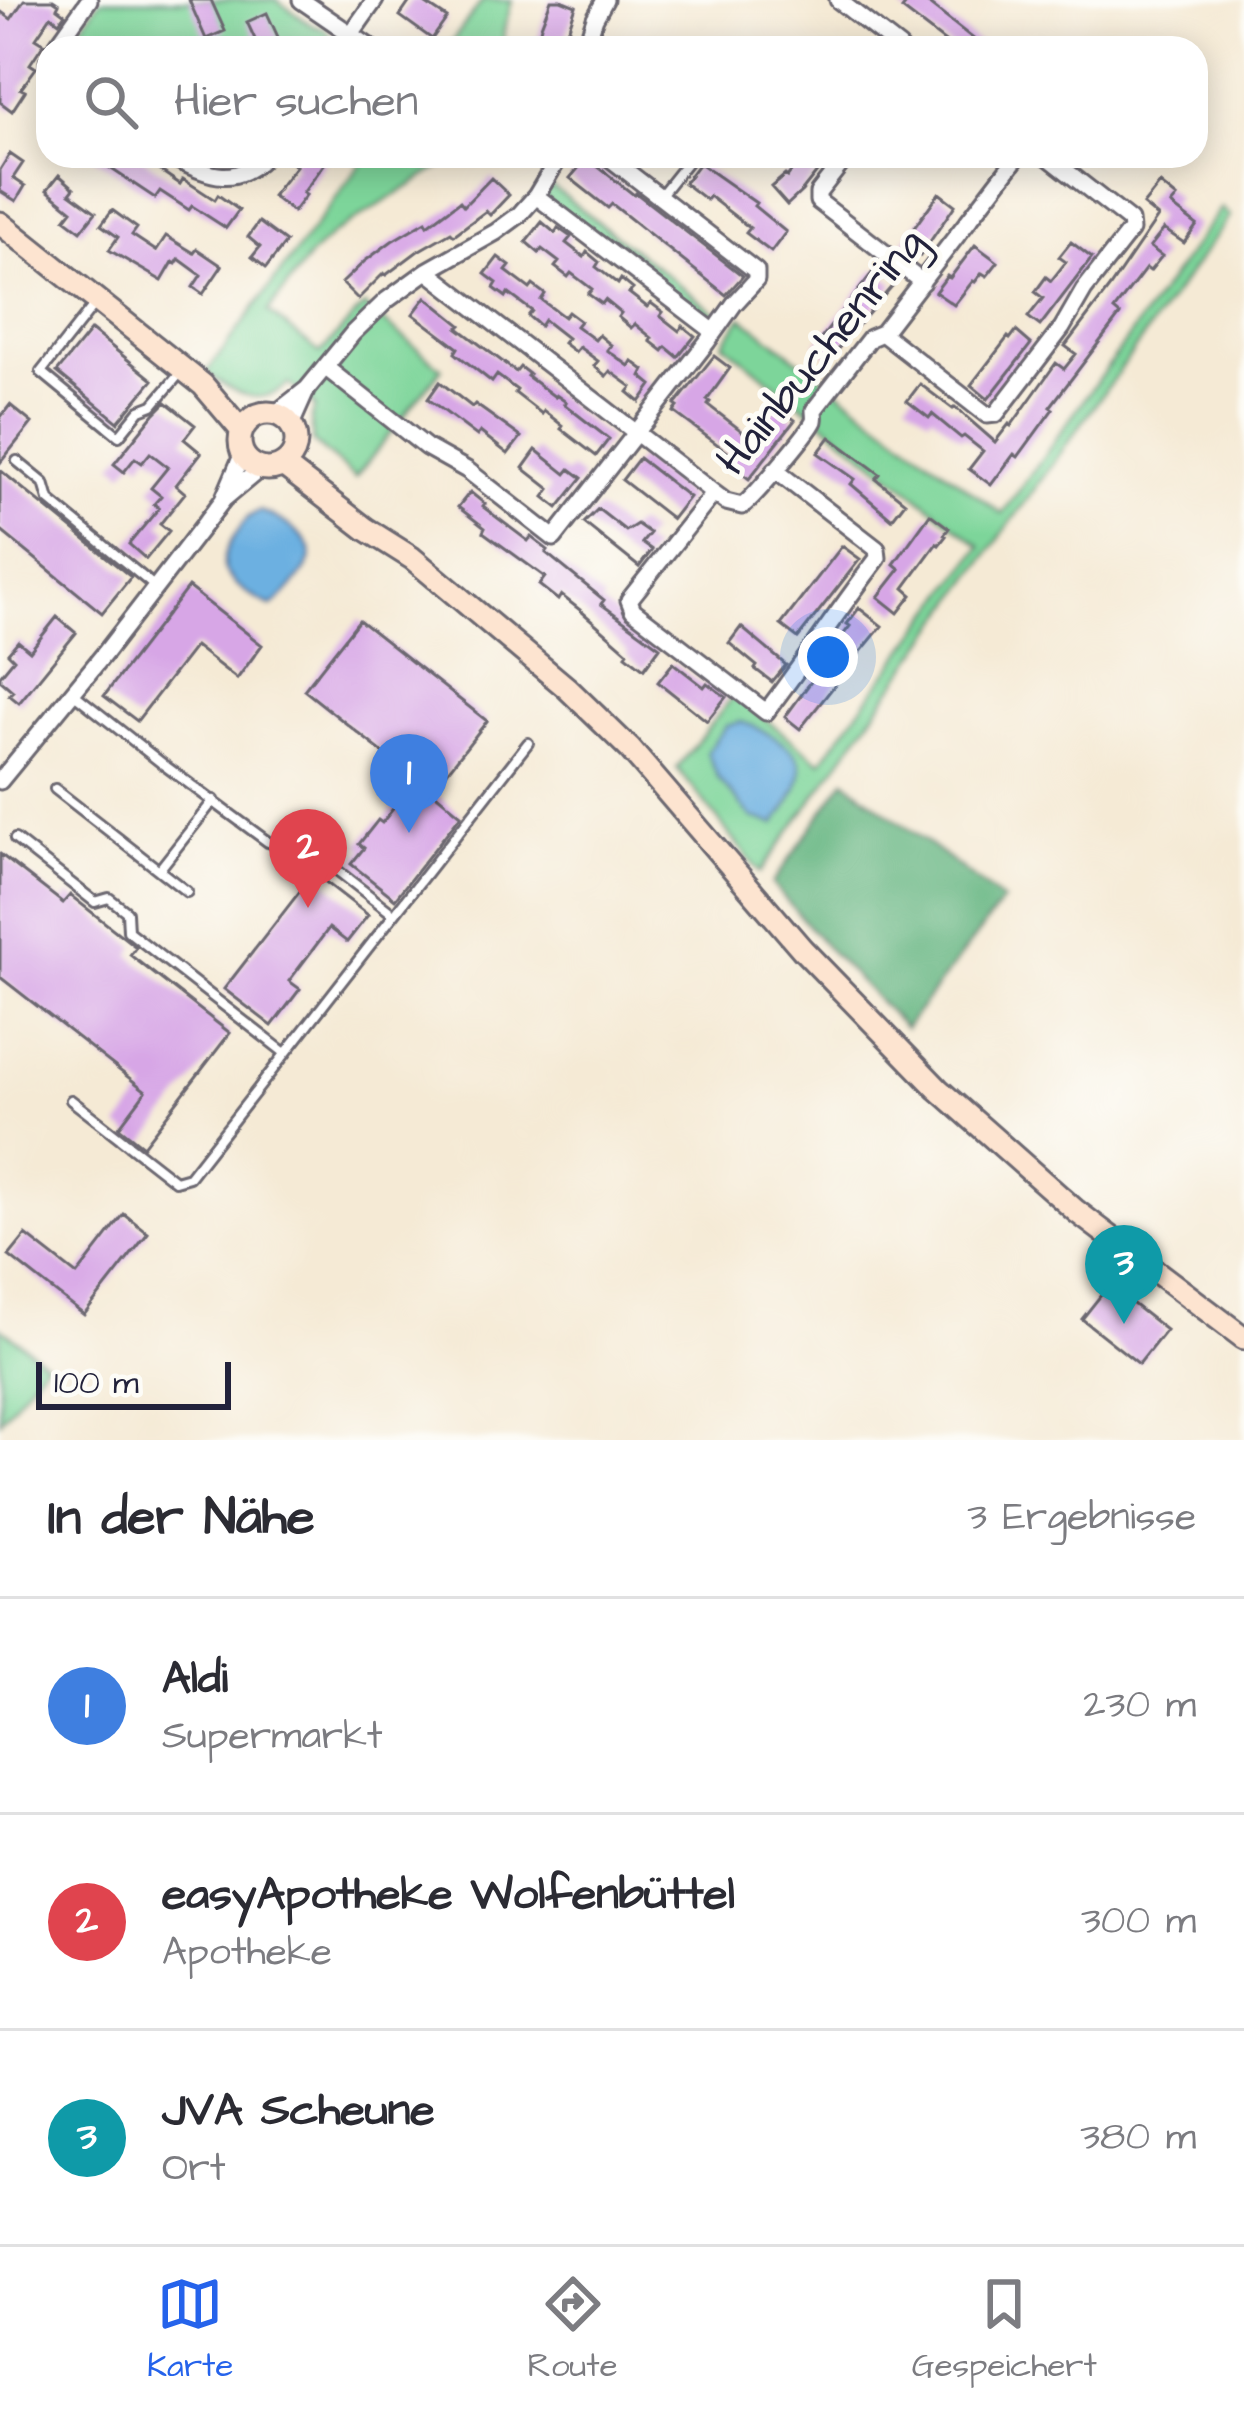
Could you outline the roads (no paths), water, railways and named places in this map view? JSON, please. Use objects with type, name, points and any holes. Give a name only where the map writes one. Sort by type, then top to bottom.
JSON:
[{"type":"main road","points":[[0,223],[212,393],[218,406],[261,428],[296,436],[280,461]]},
{"type":"main road","points":[[261,428],[250,463],[280,461],[449,588],[567,688],[630,749],[802,949],[938,1089],[1076,1210],[1244,1338]]},
{"type":"street","points":[[64,36],[89,0]]},
{"type":"street","points":[[301,0],[341,36]]},
{"type":"street","points":[[350,36],[375,0]]},
{"type":"street","points":[[590,36],[605,0]]},
{"type":"street","points":[[838,0],[884,36]]},
{"type":"street","points":[[196,168],[231,177],[253,168]]},
{"type":"street","points":[[0,782],[223,500],[261,428],[307,388],[370,315],[427,271],[519,215],[553,168]]},
{"type":"street","points":[[325,367],[426,447],[467,470],[554,538],[756,280],[756,271],[623,168]]},
{"type":"street","points":[[838,168],[818,193],[818,201],[922,282]]},
{"type":"street","name":"Hainbuchenring","points":[[427,271],[714,494],[742,506],[814,421],[814,410],[870,338],[882,333],[1009,168]]},
{"type":"street","points":[[882,333],[987,415],[996,413],[1132,230],[1130,221],[1062,168]]},
{"type":"street","points":[[536,196],[712,332]]},
{"type":"street","points":[[223,500],[280,461]]},
{"type":"street","points":[[714,494],[629,600],[633,610],[766,712],[878,558],[877,549],[775,470]]},
{"type":"lane","points":[[660,196],[682,168]]},
{"type":"lane","points":[[97,300],[41,372],[118,436],[136,407],[153,405],[183,369]]},
{"type":"lane","points":[[62,345],[71,353]]},
{"type":"lane","points":[[17,461],[44,483],[49,500],[156,587]]},
{"type":"lane","points":[[72,692],[268,842],[320,857],[393,914]]},
{"type":"lane","points":[[71,1100],[175,1180],[189,1177],[528,742]]},
{"type":"lane","points":[[55,789],[188,892]]},
{"type":"lane","points":[[160,870],[214,800]]},
{"type":"lane","points":[[15,839],[94,902],[109,898],[127,912],[128,931],[285,1053]]},
{"type":"water","points":[[260,511],[298,533],[311,553],[302,574],[272,606],[238,586],[224,568],[234,537]]},
{"type":"water","points":[[741,722],[778,740],[799,762],[798,784],[775,824],[752,818],[718,778],[707,752],[726,726]]},
{"type":"place","name":"Aldi","points":[[409,833]]},
{"type":"place","name":"easyApotheke Wolfenbüttel","points":[[308,908]]},
{"type":"place","name":"JVA Scheune","points":[[1124,1324]]}]
